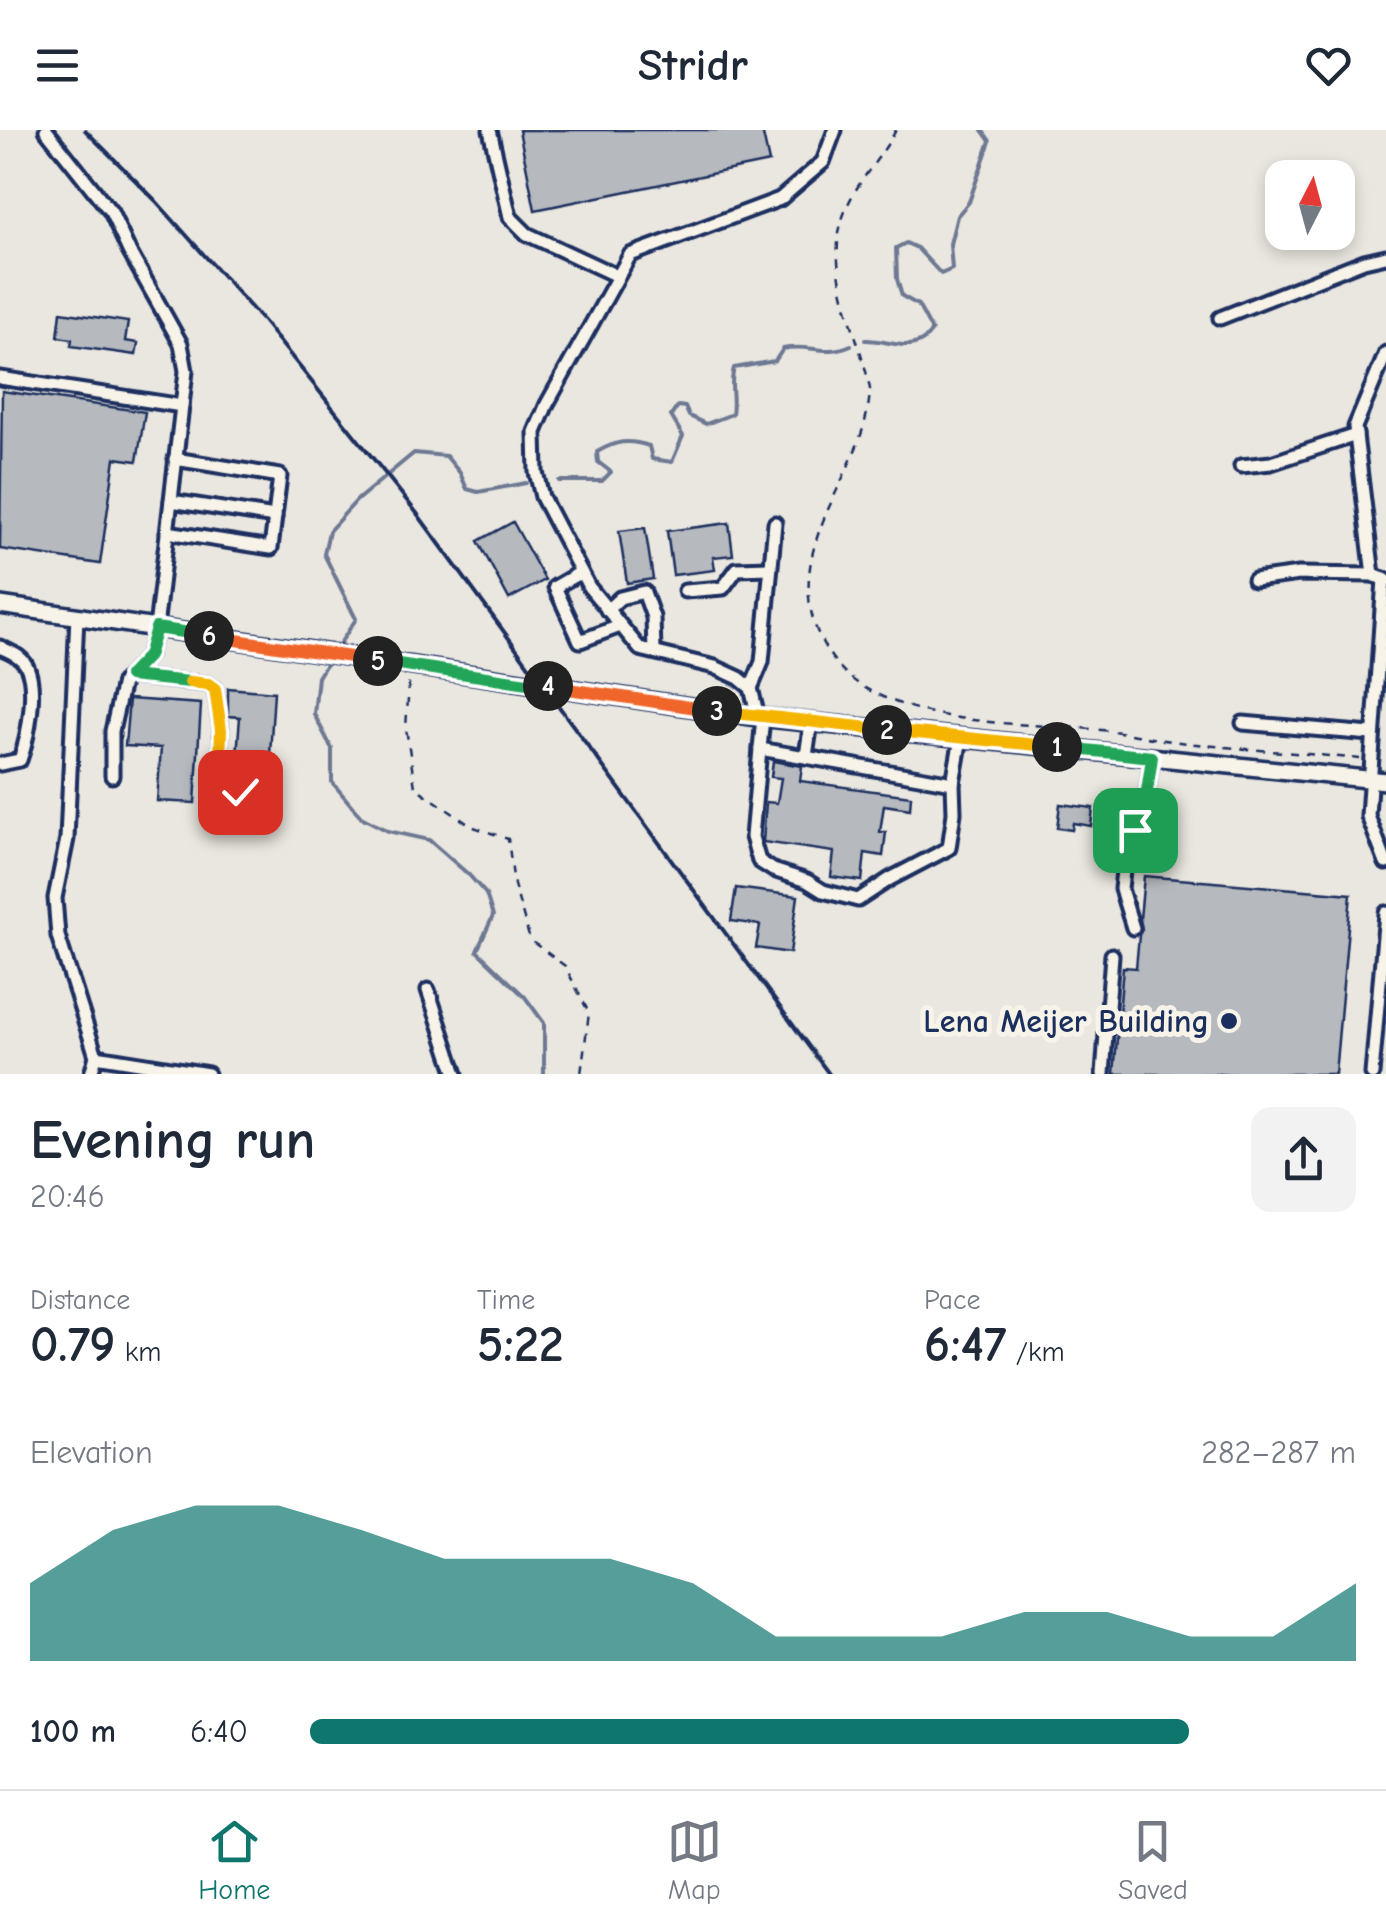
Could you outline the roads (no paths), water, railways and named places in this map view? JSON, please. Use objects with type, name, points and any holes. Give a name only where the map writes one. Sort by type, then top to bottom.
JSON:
[{"type":"main road","points":[[0,605],[761,717],[1378,780]]},
{"type":"street","points":[[46,130],[111,212],[128,252],[180,344],[186,371],[156,628],[148,656],[123,682],[112,731],[112,776]]},
{"type":"street","points":[[490,130],[510,218],[527,234],[617,276]]},
{"type":"street","points":[[835,130],[823,162],[780,198],[630,256],[546,404],[535,432],[536,472],[542,497],[581,572],[640,648],[715,666],[750,688],[761,717],[752,837],[758,861],[822,891],[858,900],[890,878],[949,848],[960,738]]},
{"type":"street","points":[[1220,318],[1364,260],[1386,256]]},
{"type":"street","points":[[1386,354],[1355,427],[1381,578],[1372,734],[1378,780],[1370,825],[1386,863]]},
{"type":"street","points":[[0,378],[182,406]]},
{"type":"street","points":[[1241,466],[1271,463],[1356,435]]},
{"type":"street","points":[[167,532],[271,548],[275,517],[280,476],[176,459]]},
{"type":"street","points":[[171,500],[275,517]]},
{"type":"street","points":[[750,688],[762,662],[775,523]]},
{"type":"street","points":[[685,591],[723,588],[737,569],[771,568]]},
{"type":"street","points":[[581,572],[555,587],[580,641],[620,626]]},
{"type":"street","points":[[1254,580],[1300,574],[1381,578]]},
{"type":"street","points":[[607,610],[620,598],[644,592],[653,618],[654,652]]},
{"type":"street","points":[[77,616],[66,839],[55,898],[58,936],[96,1056],[92,1074]]},
{"type":"street","points":[[0,647],[18,656],[27,666],[30,678],[26,742],[20,760],[0,764]]},
{"type":"street","points":[[129,676],[208,684],[215,689],[221,730],[219,790],[240,792]]},
{"type":"street","points":[[806,756],[810,722]]},
{"type":"street","points":[[1243,723],[1372,734]]},
{"type":"street","points":[[760,749],[953,782]]},
{"type":"street","points":[[1133,928],[1121,889],[1125,854],[1145,805],[1152,757]]},
{"type":"street","points":[[1372,1074],[1386,912]]},
{"type":"street","points":[[1104,1074],[1112,955]]},
{"type":"street","points":[[428,990],[456,1074]]},
{"type":"street","points":[[96,1056],[208,1074]]},
{"type":"waterway","points":[[865,340],[909,345],[925,339],[932,331],[918,305],[902,296],[896,248],[906,243],[917,248],[941,274],[952,269],[950,244],[957,216],[969,202],[990,141],[982,130]]},
{"type":"waterway","points":[[559,481],[602,481],[611,472],[598,462],[597,452],[622,442],[649,446],[652,459],[672,462],[683,436],[671,416],[678,406],[706,424],[732,414],[734,368],[775,361],[783,349],[832,350],[851,345]]},
{"type":"waterway","points":[[335,651],[356,619],[324,554],[329,531],[357,500],[414,453],[446,456],[467,489],[478,492],[526,483]]},
{"type":"waterway","points":[[330,658],[318,677],[314,714],[332,749],[332,782],[361,817],[388,831],[429,840],[486,894],[493,916],[477,951],[525,997],[544,1023],[544,1074]]},
{"type":"railway","points":[[85,130],[156,201],[263,321],[416,512],[829,1074]]},
{"type":"place","name":"Lena Meijer Building","points":[[1229,1021]]}]
